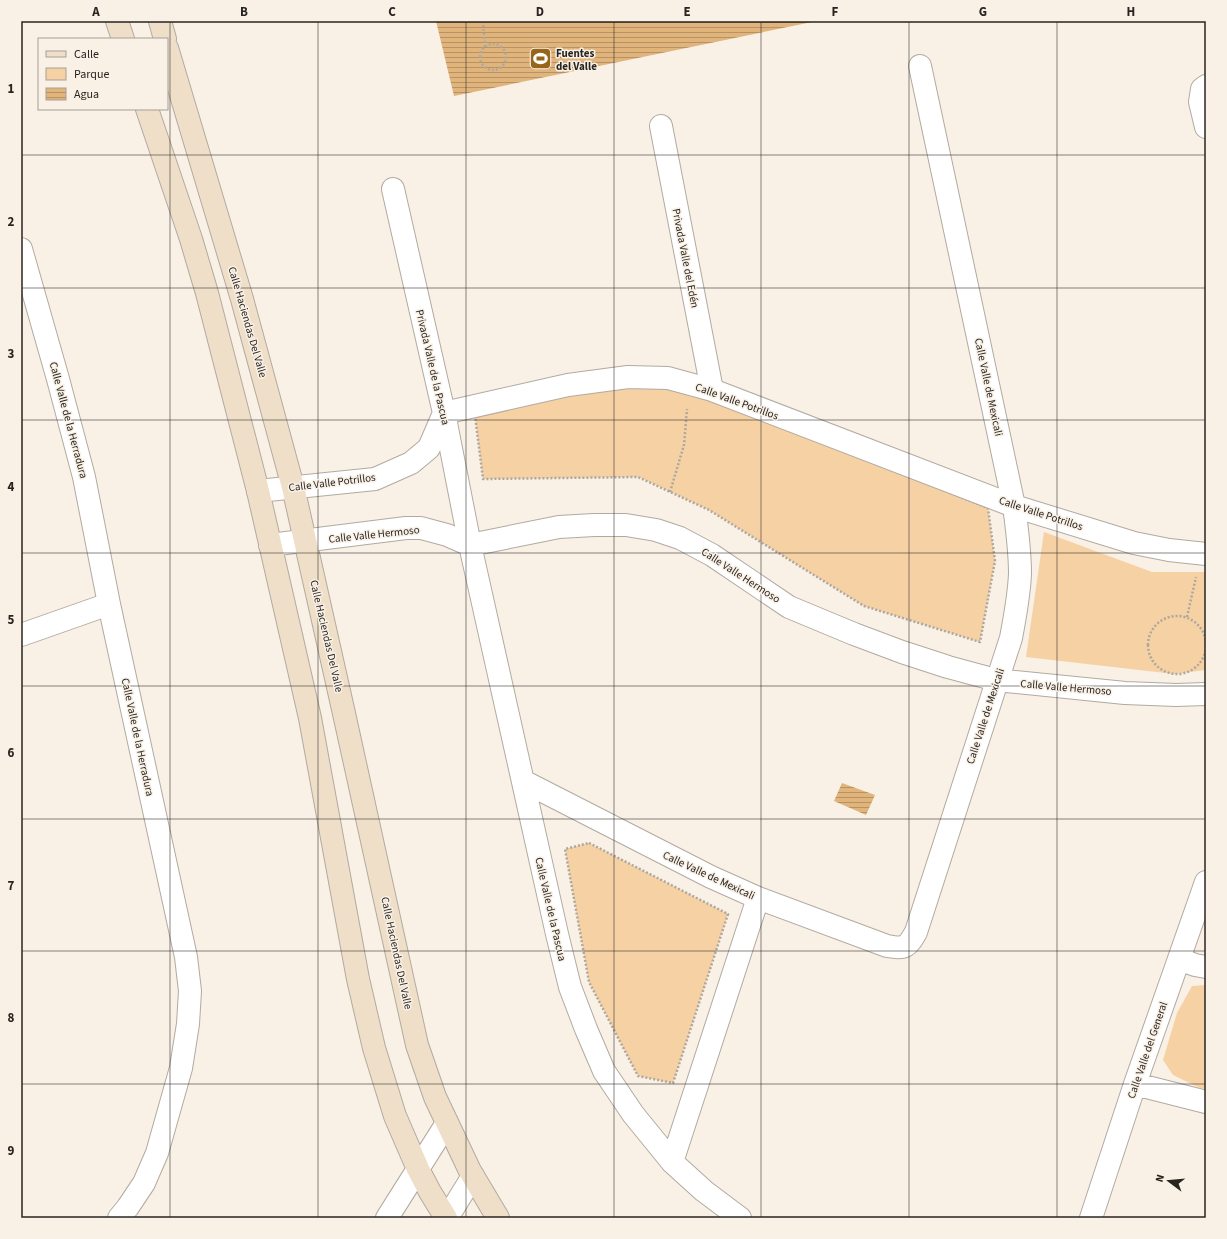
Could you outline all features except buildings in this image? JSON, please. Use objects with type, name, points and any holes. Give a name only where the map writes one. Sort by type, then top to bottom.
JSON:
[{"type":"main road","points":[[117,21],[123,38]]},
{"type":"main road","points":[[160,21],[165,38]]},
{"type":"main road","name":"Calle Haciendas Del Valle","points":[[168,51],[242,299],[293,487],[417,1045],[435,1097],[447,1123],[473,1176],[498,1218]]},
{"type":"main road","points":[[147,110],[191,239],[207,292],[258,491],[310,718],[357,971],[374,1048],[395,1116],[418,1169],[446,1218]]},
{"type":"street","name":"Calle Valle de Mexicali","points":[[523,781],[660,853],[758,898],[887,946],[900,948],[910,943],[916,932],[996,680],[1011,638],[1017,607],[1020,574],[1018,535],[1014,506],[920,66]]},
{"type":"street","points":[[1206,86],[1202,89],[1200,102],[1206,127]]},
{"type":"street","name":"Privada Valle del Edén","points":[[661,126],[712,390]]},
{"type":"street","name":"Privada Valle de la Pascua","points":[[394,189],[444,412],[470,545]]},
{"type":"street","name":"Calle Valle de la Herradura","points":[[22,259],[58,379],[84,477],[109,604],[186,957],[190,991],[188,1024],[181,1068],[157,1152],[144,1183],[119,1218]]},
{"type":"street","name":"Calle Valle Potrillos","points":[[258,491],[375,478],[411,463],[429,448],[444,412],[568,385],[628,377],[668,378],[712,390],[1014,506],[1134,543],[1169,550],[1202,563]]},
{"type":"street","name":"Calle Valle Hermoso","points":[[270,545],[406,528],[421,528],[447,535],[470,545],[560,527],[626,525],[656,530],[680,538],[712,555],[788,607],[902,652],[948,667],[996,680],[1125,692],[1176,695],[1206,694]]},
{"type":"street","name":"Calle Valle de la Pascua","points":[[470,545],[568,979],[586,1030],[604,1071],[633,1114],[672,1162],[704,1191],[740,1218]]},
{"type":"street","points":[[21,635],[109,604]]},
{"type":"street","name":"Calle Valle del General","points":[[1091,1218],[1135,1084],[1206,882]]},
{"type":"street","points":[[672,1162],[758,898]]},
{"type":"street","points":[[1179,959],[1195,965],[1206,967]]},
{"type":"street","points":[[1135,1084],[1206,1102]]},
{"type":"street","points":[[387,1218],[447,1123]]},
{"type":"street","points":[[446,1218],[473,1176]]},
{"type":"path","points":[[483,21],[485,48],[481,56],[481,60],[485,67],[492,70],[503,65],[506,54],[501,47],[492,45],[485,48]]},
{"type":"path","points":[[619,380],[685,389],[702,392],[988,508],[994,561],[980,642],[864,606],[709,510],[638,477],[483,479],[474,408],[619,380]]},
{"type":"path","points":[[685,389],[685,395]]},
{"type":"path","points":[[670,492],[684,445],[686,408]]},
{"type":"path","points":[[1187,617],[1202,563]]},
{"type":"path","points":[[1167,617],[1187,617],[1198,625],[1205,637],[1206,646],[1204,656],[1192,670],[1174,674],[1156,666],[1151,658],[1148,648],[1148,638],[1152,629],[1167,617]]},
{"type":"path","points":[[589,843],[728,914],[673,1083],[638,1076],[589,982],[564,849],[589,843]]},
{"type":"green space","points":[[619,380],[702,392],[988,508],[995,561],[980,642],[864,606],[709,510],[639,477],[483,479],[474,408]]},
{"type":"green space","points":[[1044,532],[1152,572],[1206,572],[1206,670],[1174,674],[1026,657]]},
{"type":"green space","points":[[589,843],[728,914],[673,1083],[638,1076],[589,982],[565,849]]},
{"type":"green space","points":[[1206,985],[1206,1089],[1200,1088],[1173,1075],[1163,1060],[1177,1013],[1192,986]]},
{"type":"water","name":"Fuentes del Valle","points":[[436,21],[817,21],[454,96]]},
{"type":"water","points":[[842,783],[875,795],[866,815],[834,801]]},
{"type":"place","name":"Fuentes del Valle","points":[[541,59]]}]
